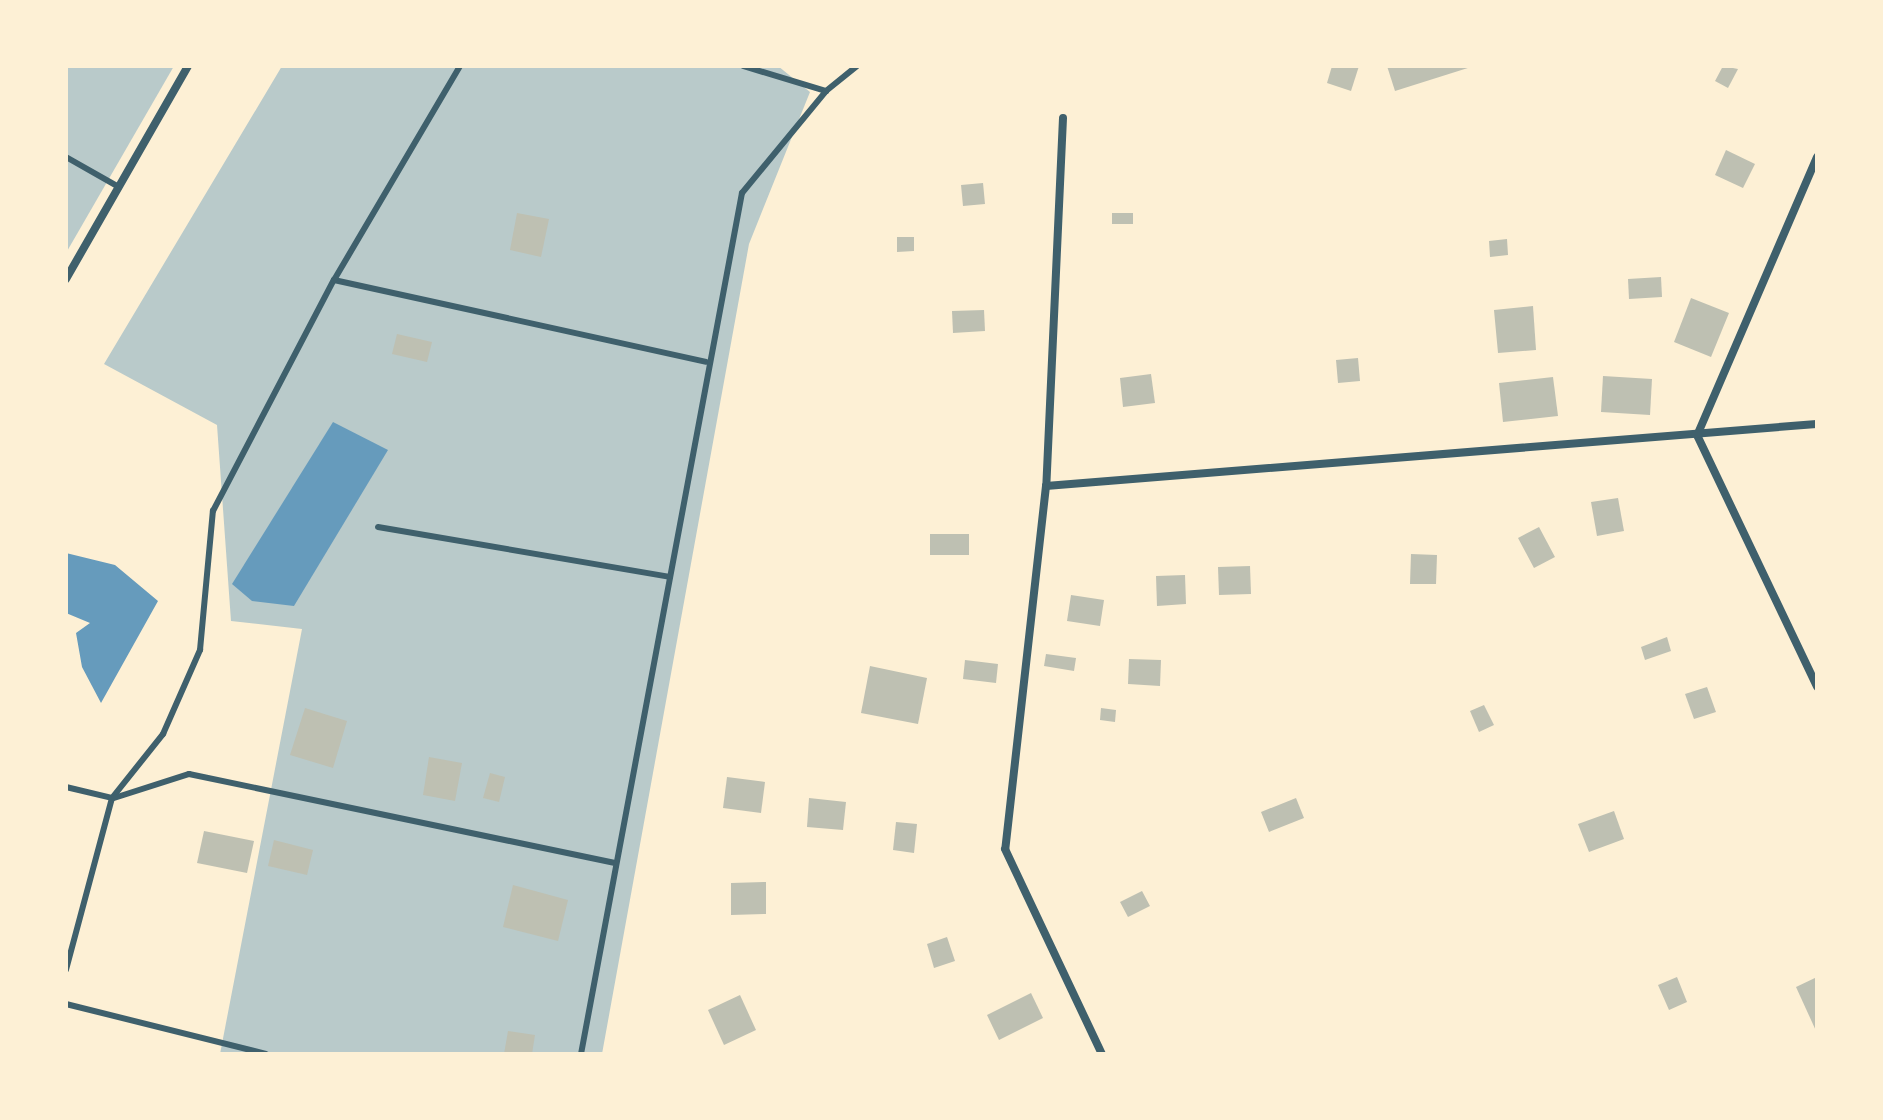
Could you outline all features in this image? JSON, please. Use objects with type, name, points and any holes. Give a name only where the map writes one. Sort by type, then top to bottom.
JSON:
[{"type":"street","points":[[66,279],[188,66]]},
{"type":"street","points":[[1063,118],[1046,486],[1005,849],[1102,1054]]},
{"type":"street","points":[[1817,157],[1697,435],[1817,687]]},
{"type":"street","points":[[1046,486],[1817,424]]},
{"type":"lane","points":[[66,970],[112,798],[163,734],[194,664],[210,598],[213,511],[334,280],[460,66]]},
{"type":"lane","points":[[743,66],[826,91]]},
{"type":"lane","points":[[581,1054],[614,863],[670,577],[706,362],[742,193],[826,91],[857,66]]},
{"type":"lane","points":[[66,157],[119,187]]},
{"type":"lane","points":[[334,280],[706,362]]},
{"type":"lane","points":[[378,527],[670,577]]},
{"type":"lane","points":[[66,787],[112,798],[189,774],[614,863]]},
{"type":"lane","points":[[66,1004],[266,1054]]},
{"type":"shaded area","points":[[66,66],[174,66],[66,253]]},
{"type":"shaded area","points":[[282,66],[778,66],[810,92],[749,244],[602,1054],[220,1054],[302,629],[231,621],[217,425],[104,364]]},
{"type":"water","points":[[333,422],[388,450],[294,606],[252,601],[232,584]]},
{"type":"water","points":[[66,553],[115,565],[158,601],[101,703],[82,667],[76,633],[90,623],[66,613]]},
{"type":"building","points":[[1332,66],[1359,66],[1351,91],[1327,83]]},
{"type":"building","points":[[1387,66],[1471,66],[1471,67],[1395,91]]},
{"type":"building","points":[[1723,66],[1738,69],[1728,88],[1715,81]]},
{"type":"building","points":[[1726,150],[1755,164],[1743,188],[1715,175]]},
{"type":"building","points":[[983,183],[985,204],[963,206],[961,185]]},
{"type":"building","points":[[517,213],[549,219],[541,257],[510,250]]},
{"type":"building","points":[[1112,213],[1133,213],[1133,224],[1112,224]]},
{"type":"building","points":[[897,237],[914,237],[914,251],[897,252]]},
{"type":"building","points":[[1507,239],[1508,255],[1490,257],[1489,241]]},
{"type":"building","points":[[1661,277],[1662,297],[1629,299],[1628,279]]},
{"type":"building","points":[[1691,298],[1729,313],[1711,357],[1674,342]]},
{"type":"building","points":[[1533,306],[1536,350],[1498,353],[1494,310]]},
{"type":"building","points":[[984,310],[985,331],[953,333],[952,311]]},
{"type":"building","points":[[397,334],[432,342],[427,362],[392,354]]},
{"type":"building","points":[[1358,358],[1360,381],[1338,383],[1336,360]]},
{"type":"building","points":[[1151,374],[1155,403],[1123,407],[1120,378]]},
{"type":"building","points":[[1603,376],[1652,379],[1650,415],[1601,412]]},
{"type":"building","points":[[1553,377],[1558,416],[1503,422],[1499,383]]},
{"type":"building","points":[[1618,498],[1624,531],[1597,536],[1591,502]]},
{"type":"building","points":[[1539,527],[1555,557],[1534,568],[1518,538]]},
{"type":"building","points":[[930,534],[969,534],[969,555],[930,555]]},
{"type":"building","points":[[1411,554],[1437,555],[1436,584],[1410,584]]},
{"type":"building","points":[[1250,566],[1251,594],[1219,595],[1218,567]]},
{"type":"building","points":[[1185,575],[1186,604],[1157,606],[1156,576]]},
{"type":"building","points":[[1071,595],[1104,600],[1100,626],[1067,621]]},
{"type":"building","points":[[1667,637],[1671,651],[1645,660],[1641,647]]},
{"type":"building","points":[[1046,654],[1076,658],[1074,671],[1044,666]]},
{"type":"building","points":[[1129,659],[1161,660],[1160,686],[1128,684]]},
{"type":"building","points":[[965,660],[998,664],[996,683],[963,679]]},
{"type":"building","points":[[870,666],[927,678],[918,724],[861,713]]},
{"type":"building","points":[[1707,687],[1716,712],[1694,719],[1685,694]]},
{"type":"building","points":[[1484,705],[1494,725],[1479,732],[1470,711]]},
{"type":"building","points":[[305,708],[347,721],[333,768],[290,755]]},
{"type":"building","points":[[1101,708],[1116,710],[1115,722],[1100,720]]},
{"type":"building","points":[[429,757],[462,763],[455,801],[423,795]]},
{"type":"building","points":[[490,773],[505,777],[499,802],[483,798]]},
{"type":"building","points":[[727,777],[765,782],[761,813],[723,808]]},
{"type":"building","points":[[809,798],[846,802],[843,830],[807,827]]},
{"type":"building","points":[[1296,798],[1304,818],[1269,832],[1261,812]]},
{"type":"building","points":[[1614,811],[1624,839],[1589,852],[1578,824]]},
{"type":"building","points":[[896,822],[917,824],[914,853],[893,850]]},
{"type":"building","points":[[204,831],[254,841],[247,873],[197,863]]},
{"type":"building","points":[[274,840],[313,850],[307,875],[268,866]]},
{"type":"building","points":[[766,882],[766,914],[731,915],[731,883]]},
{"type":"building","points":[[513,885],[568,900],[558,941],[503,927]]},
{"type":"building","points":[[1142,891],[1150,906],[1128,917],[1120,902]]},
{"type":"building","points":[[947,937],[955,961],[934,968],[927,944]]},
{"type":"building","points":[[1677,977],[1687,1002],[1669,1010],[1658,985]]},
{"type":"building","points":[[1817,977],[1817,1033],[1796,987]]},
{"type":"building","points":[[1031,993],[1043,1018],[999,1040],[987,1015]]},
{"type":"building","points":[[740,995],[756,1030],[724,1045],[708,1010]]},
{"type":"building","points":[[508,1031],[535,1035],[532,1054],[504,1054]]}]
